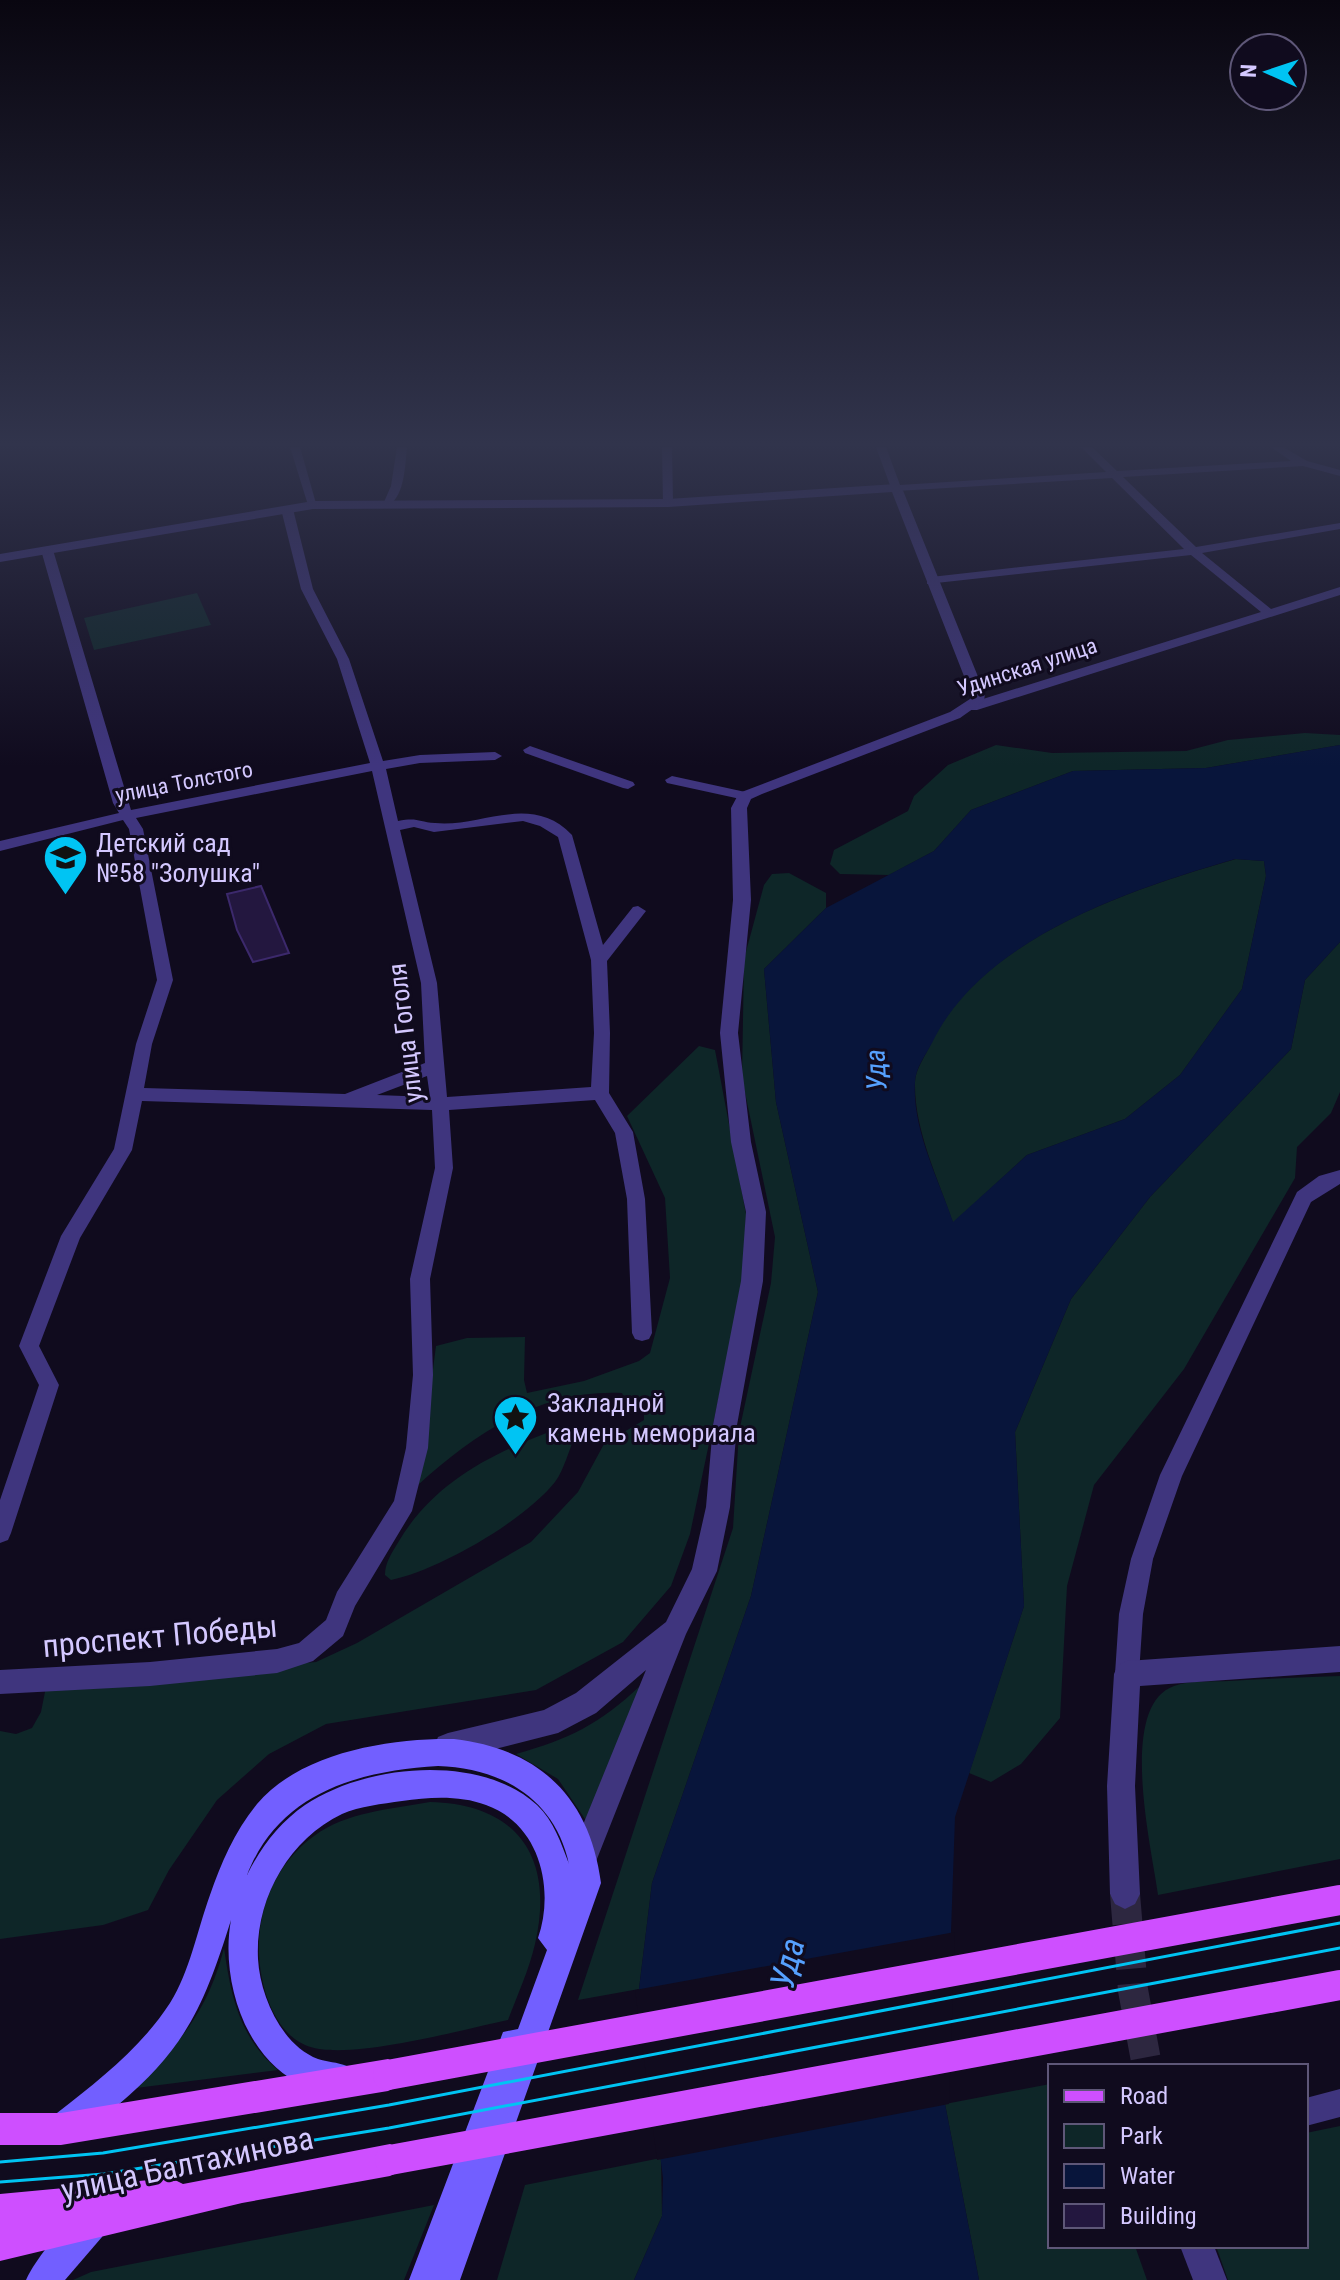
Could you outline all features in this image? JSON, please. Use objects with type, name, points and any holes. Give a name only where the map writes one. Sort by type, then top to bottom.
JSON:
[{"type":"main road","points":[[61,2129],[137,2067],[180,2014],[204,1958],[235,1861],[267,1812],[318,1775],[346,1765],[434,1750],[486,1758],[529,1777],[561,1808],[575,1829],[585,1870],[443,2280]]},
{"type":"main road","points":[[388,2075],[320,2077],[298,2065],[271,2038],[251,2002],[243,1939],[247,1911],[265,1869],[289,1837],[327,1807],[347,1798],[417,1783],[465,1784],[509,1802],[541,1832],[551,1849],[558,1874],[560,1918],[426,2280]]},
{"type":"main road","name":"улица Балтахинова","points":[[0,2129],[61,2129],[388,2075],[1340,1900]]},
{"type":"main road","name":"улица Балтахинова","points":[[0,2244],[242,2187],[1340,1985]]},
{"type":"main road","points":[[0,2211],[242,2187]]},
{"type":"main road","points":[[43,2280],[90,2224]]},
{"type":"street","points":[[0,558],[27,553]]},
{"type":"street","points":[[0,1533],[49,1385],[29,1346],[75,1228],[123,1150],[144,1044],[165,980],[136,829],[120,803],[48,553]]},
{"type":"street","name":"улица Гоголя","points":[[298,553],[307,589],[343,659],[378,766],[429,983],[434,1066],[440,1104],[444,1168],[420,1279],[423,1375],[417,1448],[404,1504],[369,1558]]},
{"type":"street","points":[[921,553],[978,694],[972,707]]},
{"type":"street","points":[[931,581],[1172,553]]},
{"type":"street","points":[[1196,553],[1268,612]]},
{"type":"street","name":"Удинская улица","points":[[742,802],[972,707],[1340,591]]},
{"type":"street","points":[[530,750],[628,785]]},
{"type":"street","name":"улица Толстого","points":[[0,846],[127,815],[378,766],[420,759],[495,756]]},
{"type":"street","points":[[560,1918],[585,1870],[676,1628],[704,1571],[712,1541],[725,1425],[757,1246],[756,1212],[741,1142],[729,1033],[742,900],[742,802],[672,780]]},
{"type":"street","points":[[391,827],[415,822],[434,828],[523,817],[545,823],[565,835],[599,960],[602,1033],[600,1093],[624,1132],[636,1199],[642,1333]]},
{"type":"street","points":[[599,960],[638,911]]},
{"type":"street","points":[[345,1101],[434,1066]]},
{"type":"street","points":[[133,1094],[440,1104],[600,1093]]},
{"type":"street","points":[[1125,1894],[1121,1786],[1131,1614],[1142,1559],[1171,1475],[1304,1197],[1326,1181],[1340,1177]]},
{"type":"street","name":"проспект Победы","points":[[0,1682],[150,1674],[277,1661],[305,1653],[335,1628],[345,1600],[369,1558]]},
{"type":"street","points":[[434,1750],[548,1723],[586,1703],[630,1670],[676,1628]]},
{"type":"street","points":[[1127,1674],[1340,1659]]},
{"type":"street","points":[[1308,2111],[1340,2103]]},
{"type":"street","points":[[1198,2248],[1210,2280]]},
{"type":"green space","points":[[197,593],[211,625],[94,650],[84,618]]},
{"type":"green space","points":[[1305,733],[1340,735],[1340,745],[1206,768],[1073,771],[971,810],[934,851],[889,875],[840,874],[830,864],[834,850],[908,811],[914,796],[948,765],[996,745],[1052,753],[1186,751],[1228,740]]},
{"type":"green space","points":[[1236,859],[1264,861],[1266,876],[1242,989],[1180,1075],[1125,1119],[1027,1155],[953,1223],[918,1118],[915,1077],[954,1006],[985,974],[1063,923],[1151,886]]},
{"type":"green space","points":[[789,873],[826,893],[826,908],[764,969],[776,1102],[818,1292],[751,1596],[652,1883],[639,1989],[578,2000],[733,1528],[739,1432],[771,1283],[775,1237],[742,1078],[744,959],[764,885],[772,874]]},
{"type":"green space","points":[[1340,942],[1340,1092],[1331,1113],[1297,1147],[1295,1178],[1184,1369],[1094,1485],[1067,1586],[1060,1718],[1021,1764],[991,1782],[969,1773],[1024,1606],[1015,1432],[1071,1299],[1150,1197],[1291,1049],[1305,980]]},
{"type":"green space","points":[[699,1046],[715,1050],[746,1214],[744,1277],[690,1534],[671,1586],[623,1642],[536,1690],[326,1724],[269,1754],[217,1800],[169,1870],[148,1910],[103,1925],[0,1939],[0,1731],[16,1734],[32,1728],[41,1712],[46,1687],[316,1662],[357,1643],[531,1542],[578,1492],[604,1444],[644,1420],[644,1402],[626,1402],[622,1393],[565,1398],[538,1406],[487,1432],[418,1485],[436,1346],[467,1338],[525,1337],[524,1380],[527,1393],[584,1381],[639,1361],[650,1353],[670,1278],[665,1198],[627,1116]]},
{"type":"green space","points":[[563,1427],[574,1429],[575,1436],[561,1472],[541,1497],[523,1512],[479,1542],[433,1566],[391,1580],[385,1575],[389,1558],[414,1520],[450,1484],[492,1457]]},
{"type":"green space","points":[[1340,1676],[1340,1859],[1158,1895],[1142,1781],[1142,1749],[1147,1721],[1157,1699],[1174,1686],[1187,1683]]},
{"type":"green space","points":[[640,1686],[587,1822],[558,1779],[516,1754],[583,1729],[611,1711]]},
{"type":"green space","points":[[430,1802],[461,1805],[486,1813],[507,1825],[523,1842],[534,1862],[540,1913],[535,1944],[508,2020],[434,2037],[347,2050],[323,2049],[299,2042],[283,2028],[270,2005],[259,1959],[263,1913],[281,1870],[314,1836],[340,1822],[369,1813]]},
{"type":"green space","points":[[224,1948],[239,2015],[254,2044],[278,2070],[136,2088],[179,2040],[201,2008]]},
{"type":"green space","points":[[1048,2084],[1048,2248],[1136,2248],[1147,2280],[979,2280],[945,2104]]},
{"type":"green space","points":[[1340,2126],[1340,2280],[1228,2280],[1217,2248],[1308,2248],[1308,2133]]},
{"type":"green space","points":[[661,2158],[662,2216],[634,2280],[497,2280],[525,2185]]},
{"type":"green space","points":[[434,2205],[404,2280],[73,2280],[91,2272]]},
{"type":"water","name":"Уда","points":[[1340,745],[1340,942],[1305,980],[1291,1049],[1150,1197],[1071,1299],[1015,1432],[1024,1606],[955,1817],[945,2104],[979,2280],[634,2280],[662,2216],[663,2178],[639,1989],[652,1883],[751,1596],[818,1292],[776,1102],[764,969],[826,908],[934,851],[971,810],[1073,771],[1206,768]],"holes":[[[1235,859],[1264,861],[1266,876],[1242,989],[1180,1075],[1125,1119],[1027,1155],[953,1222],[922,1135],[915,1082],[921,1062],[955,1006],[986,974],[1064,923],[1107,903],[1194,871]]]},
{"type":"pier","points":[[955,1932],[949,2104],[657,2160],[635,1990]]},
{"type":"building","points":[[261,886],[289,953],[253,962],[237,930],[227,894]]},
{"type":"tunnel","points":[[1125,1894],[1133,1990],[1147,2064]]},
{"type":"tram line","points":[[0,2162],[103,2153],[389,2105],[1340,1923]]},
{"type":"tram line","points":[[0,2182],[104,2174],[389,2128],[1340,1948]]},
{"type":"place","name":"Детский сад №58 \"Золушка\"","points":[[65,897]]},
{"type":"place","name":"Закладной камень мемориала","points":[[516,1457]]}]
